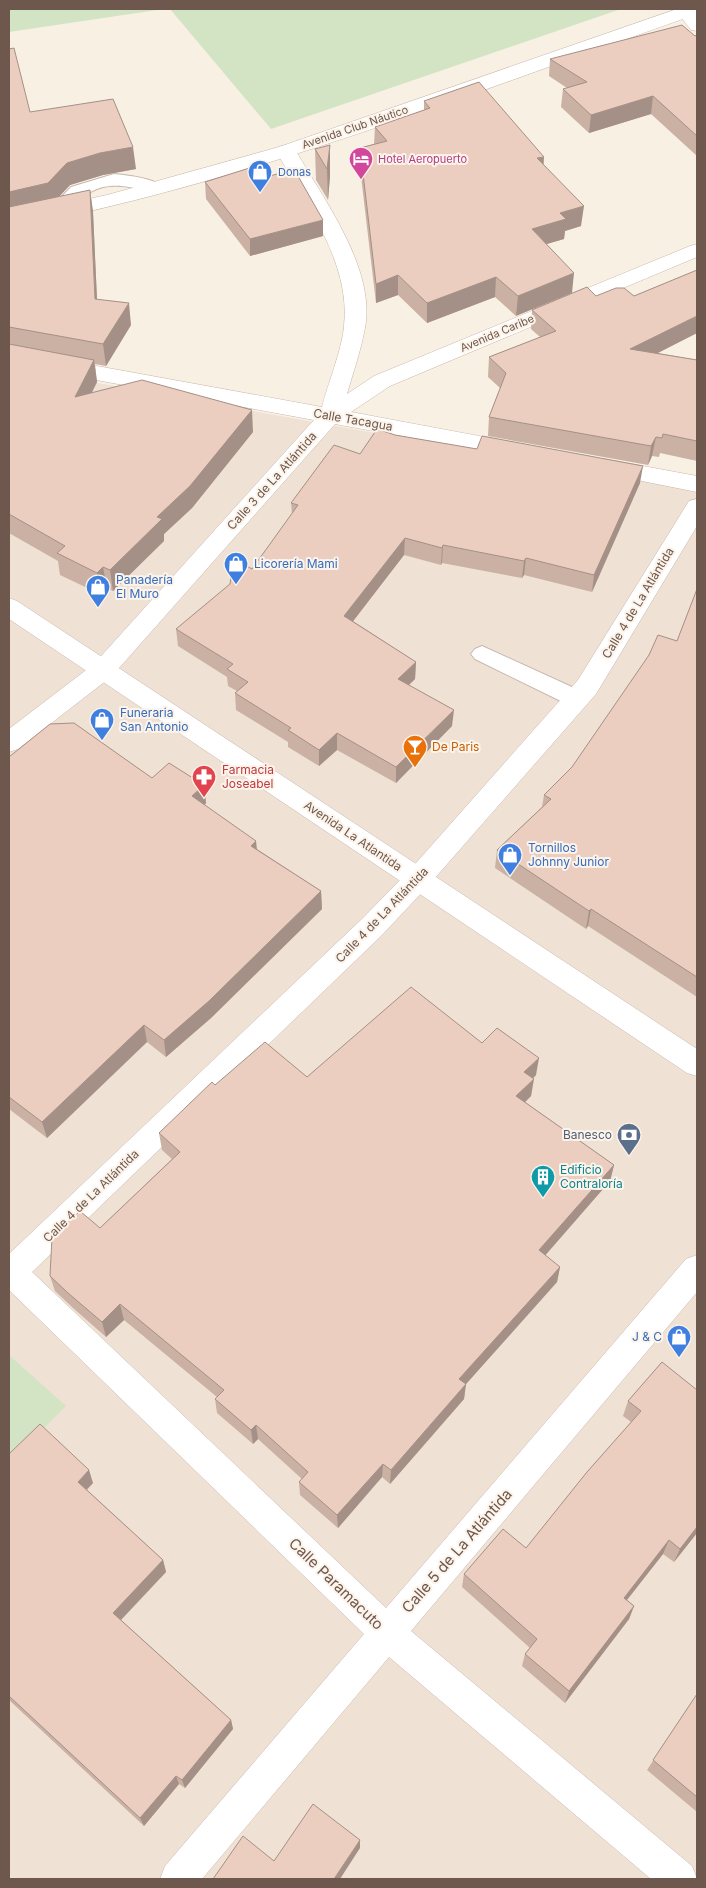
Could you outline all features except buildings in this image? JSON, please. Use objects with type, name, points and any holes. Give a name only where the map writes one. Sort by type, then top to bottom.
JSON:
[{"type":"street","name":"Avenida Club Náutico","points":[[9,222],[56,212],[286,151],[693,16]]},
{"type":"street","name":"Calle 3 de La Atlántida","points":[[9,742],[103,670],[330,416],[355,326],[355,294],[347,260],[286,151]]},
{"type":"street","name":"Avenida Caribe","points":[[330,416],[382,381],[697,250]]},
{"type":"street","name":"Calle Tacagua","points":[[9,357],[533,453]]},
{"type":"street","points":[[581,462],[697,484]]},
{"type":"street","name":"Calle 4 de La Atlántida","points":[[9,1272],[372,927],[418,879],[587,687],[697,507]]},
{"type":"street","name":"Avenida La Atlantida","points":[[9,607],[697,1064]]},
{"type":"street","name":"Calle 5 de La Atlántida","points":[[178,1879],[697,1269]]},
{"type":"street","name":"Calle Paramacuto","points":[[9,1272],[387,1633],[679,1879]]},
{"type":"lane","points":[[482,654],[577,699]]},
{"type":"shaded area","points":[[9,367],[697,491],[697,1879],[9,1879]]},
{"type":"green space","points":[[9,9],[164,9],[9,32]]},
{"type":"green space","points":[[170,9],[621,9],[271,129]]},
{"type":"green space","points":[[9,1355],[66,1406],[9,1463]]},
{"type":"place","name":"Hotel Aeropuerto","points":[[361,180]]},
{"type":"place","name":"Donas","points":[[260,193]]},
{"type":"place","name":"Licorería Mami","points":[[236,585]]},
{"type":"place","name":"Panadería El Muro","points":[[98,608]]},
{"type":"place","name":"Funeraria San Antonio","points":[[102,741]]},
{"type":"place","name":"De Paris","points":[[415,768]]},
{"type":"place","name":"Farmacia Joseabel","points":[[204,798]]},
{"type":"place","name":"Tornillos Johnny Junior","points":[[510,876]]},
{"type":"place","name":"Banesco","points":[[629,1156]]},
{"type":"place","name":"Edificio Contraloría","points":[[543,1198]]},
{"type":"place","name":"J & C","points":[[679,1358]]}]
